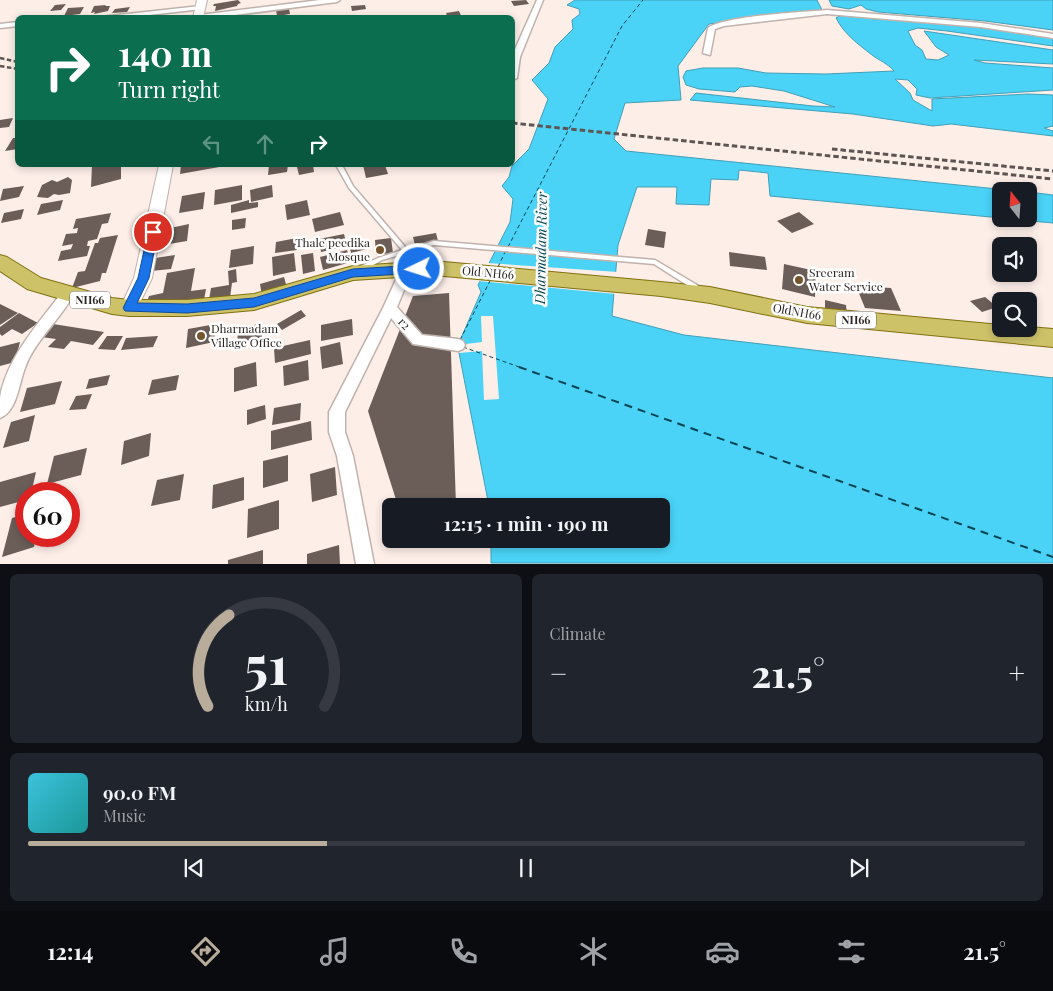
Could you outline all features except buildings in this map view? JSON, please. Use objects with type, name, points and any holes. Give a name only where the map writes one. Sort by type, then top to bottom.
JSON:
[{"type":"main road","points":[[129,308],[143,278],[166,167]]},
{"type":"main road","name":"Old NH66","points":[[0,262],[34,284],[112,306],[129,308],[187,308],[254,302],[353,273],[406,261],[433,268],[661,289]]},
{"type":"main road","name":"OldNH66","points":[[661,289],[710,295],[807,315],[1053,338]]},
{"type":"street","points":[[139,15],[337,0]]},
{"type":"street","points":[[515,55],[540,0]]},
{"type":"street","points":[[708,54],[712,28],[722,24],[808,13],[898,17],[981,25],[1053,36]]},
{"type":"street","points":[[0,26],[15,24]]},
{"type":"street","name":"r2","points":[[406,261],[390,308],[418,340],[458,345]]},
{"type":"street","points":[[0,411],[4,407],[18,366],[28,347],[68,294]]},
{"type":"street","points":[[365,564],[345,456],[337,432],[337,412],[390,308]]},
{"type":"lane","points":[[340,167],[351,186],[406,261],[434,243],[654,262],[710,295]]},
{"type":"water","name":"Dharmadam River","points":[[575,0],[817,0],[822,10],[709,24],[678,66],[681,100],[625,103],[614,139],[626,151],[992,188],[992,217],[770,196],[768,173],[739,170],[738,180],[711,179],[709,205],[676,204],[677,187],[637,187],[618,245],[612,316],[684,335],[1053,378],[1053,563],[491,563],[491,548],[670,548],[670,498],[487,498],[459,353],[458,345],[481,292],[478,285],[510,222],[513,199],[502,186],[509,177],[512,167],[515,167],[515,163],[529,149],[548,99],[532,80],[549,63],[555,47],[573,29],[572,20],[580,14],[579,9],[567,5]]},
{"type":"water","points":[[829,0],[1053,0],[1053,30],[985,21],[878,12],[866,9],[861,5],[849,9],[832,6]]},
{"type":"water","points":[[841,15],[886,16],[1053,35],[1053,46],[918,28],[908,31],[915,45],[922,50],[926,59],[938,60],[949,55],[936,47],[924,31],[1053,50],[1053,64],[974,60],[985,63],[1053,68],[1053,90],[930,98],[916,95],[917,89],[908,80],[895,79],[910,93],[913,100],[932,111],[932,99],[1028,94],[1053,95],[1053,126],[1044,128],[1053,131],[1053,136],[951,124],[933,126],[853,114],[690,100],[696,93],[835,107],[784,91],[752,86],[740,87],[735,92],[699,89],[686,85],[683,77],[686,71],[703,68],[738,68],[766,73],[826,74],[894,71],[847,34],[836,18]]},
{"type":"water","points":[[1038,193],[1053,195],[1053,223],[1038,222]]},
{"type":"pier","points":[[487,263],[618,272],[616,294],[478,281]]},
{"type":"pier","points":[[481,316],[493,316],[499,399],[484,400],[482,351],[459,353],[458,345],[482,342]]},
{"type":"ferry route","points":[[508,247],[622,26],[643,0]]},
{"type":"ferry route","points":[[498,267],[506,250]]},
{"type":"ferry route","points":[[460,340],[491,279]]},
{"type":"ferry route","points":[[463,347],[522,368]]},
{"type":"ferry route","points":[[519,367],[1053,557]]},
{"type":"railway","points":[[0,58],[15,61]]},
{"type":"railway","points":[[0,66],[15,68]]},
{"type":"railway","points":[[515,123],[1053,179]]},
{"type":"railway","points":[[832,149],[1053,171]]},
{"type":"place","name":"Thale peedika Mosque","points":[[380,250]]},
{"type":"place","name":"Sreeram Water Service","points":[[799,280]]},
{"type":"place","name":"Dharmadam Village Office","points":[[201,336]]},
{"type":"route","points":[[153,232],[143,278],[129,308],[187,308],[254,302],[353,273],[419,269]]}]
